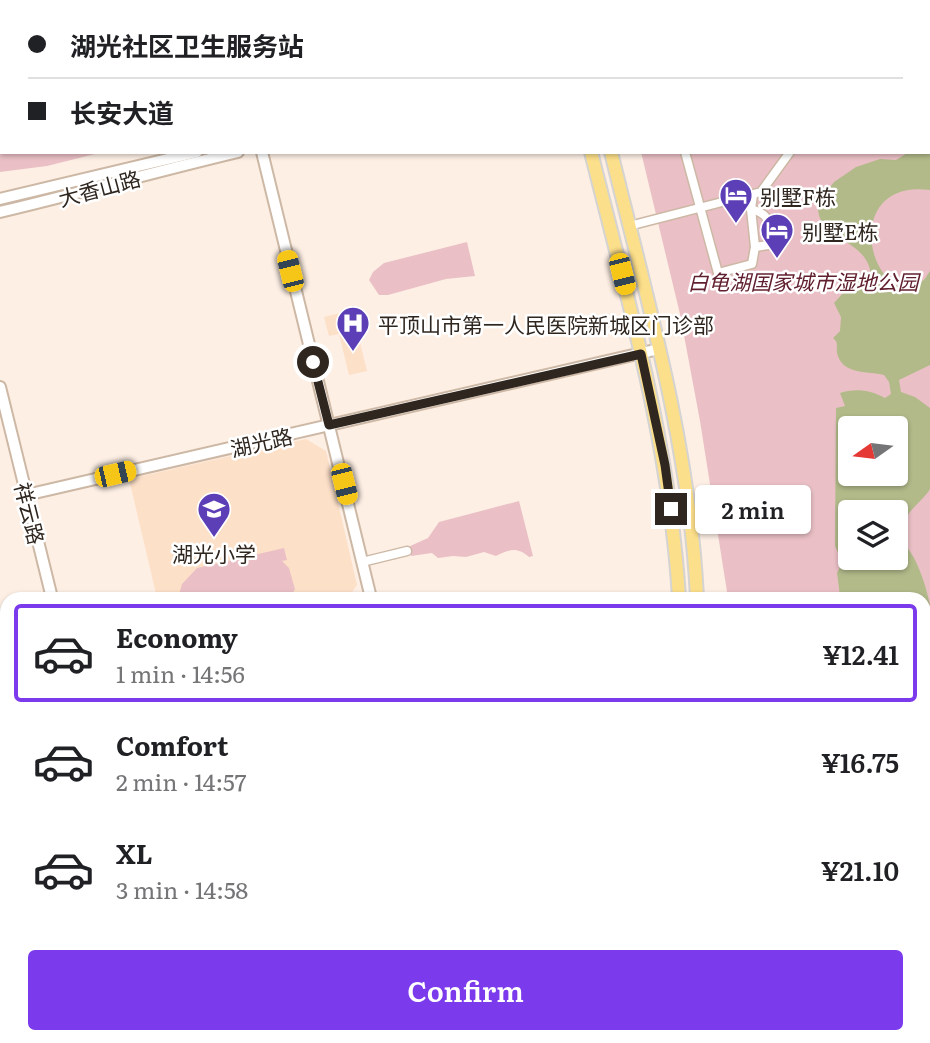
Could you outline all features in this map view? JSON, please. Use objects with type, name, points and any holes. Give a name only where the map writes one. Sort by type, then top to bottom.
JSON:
[{"type":"main road","points":[[591,154],[641,354],[665,465],[678,592]]},
{"type":"main road","points":[[611,154],[659,349],[688,498],[697,592]]},
{"type":"street","name":"大香山路","points":[[0,199],[189,154]]},
{"type":"street","name":"大香山路","points":[[0,212],[117,180],[229,154]]},
{"type":"street","points":[[261,154],[370,592]]},
{"type":"street","points":[[686,154],[718,273],[752,264],[755,247],[751,209],[753,195]]},
{"type":"street","points":[[629,226],[753,195],[767,187],[789,154]]},
{"type":"street","points":[[751,209],[766,216],[772,239],[768,244],[755,247]]},
{"type":"street","name":"湖光路","points":[[26,495],[659,349]]},
{"type":"street","name":"祥云路","points":[[0,387],[50,592]]},
{"type":"street","points":[[362,562],[407,551]]},
{"type":"shaded area","points":[[906,154],[930,154],[930,190],[904,191],[887,199],[876,214],[872,231],[873,250],[880,267],[891,281],[906,289],[924,280],[930,271],[930,365],[899,380],[901,392],[915,397],[930,408],[930,489],[908,514],[908,500],[838,500],[838,552],[835,546],[836,408],[845,406],[840,393],[863,391],[885,398],[891,394],[889,382],[884,375],[850,369],[844,365],[837,353],[837,343],[833,338],[840,331],[841,317],[834,303],[854,281],[871,277],[868,264],[862,255],[826,227],[820,219],[818,208],[834,182],[856,167],[880,159],[896,160]]},
{"type":"shaded area","name":"平顶山市第一人民医院新城区门诊部","points":[[352,310],[367,371],[349,375],[339,334],[329,336],[324,317]]},
{"type":"shaded area","name":"湖光小学","points":[[306,439],[326,451],[357,585],[352,592],[156,592],[129,479]]},
{"type":"shaded area","points":[[908,548],[926,592],[839,592],[838,570],[908,570]]},
{"type":"green space","points":[[0,154],[95,154],[47,166],[0,172]]},
{"type":"green space","name":"白龟湖国家城市湿地公园","points":[[641,154],[930,154],[930,592],[727,592],[680,314]]},
{"type":"green space","points":[[467,242],[475,276],[446,279],[388,295],[379,295],[369,280],[373,272],[384,263]]},
{"type":"green space","points":[[519,501],[533,556],[529,557],[513,550],[496,556],[484,552],[466,557],[438,558],[432,553],[411,556],[408,547],[428,538],[439,522]]},
{"type":"green space","points":[[284,548],[287,560],[282,561],[289,568],[295,589],[293,592],[180,592],[182,584],[197,568]]},
{"type":"place","name":"别墅F栋","points":[[736,225]]},
{"type":"place","name":"别墅E栋","points":[[777,260]]},
{"type":"place","name":"平顶山市第一人民医院新城区门诊部","points":[[353,353]]},
{"type":"place","name":"湖光小学","points":[[214,539]]},
{"type":"route","points":[[313,362],[329,425],[641,354],[665,465],[671,509]]}]
